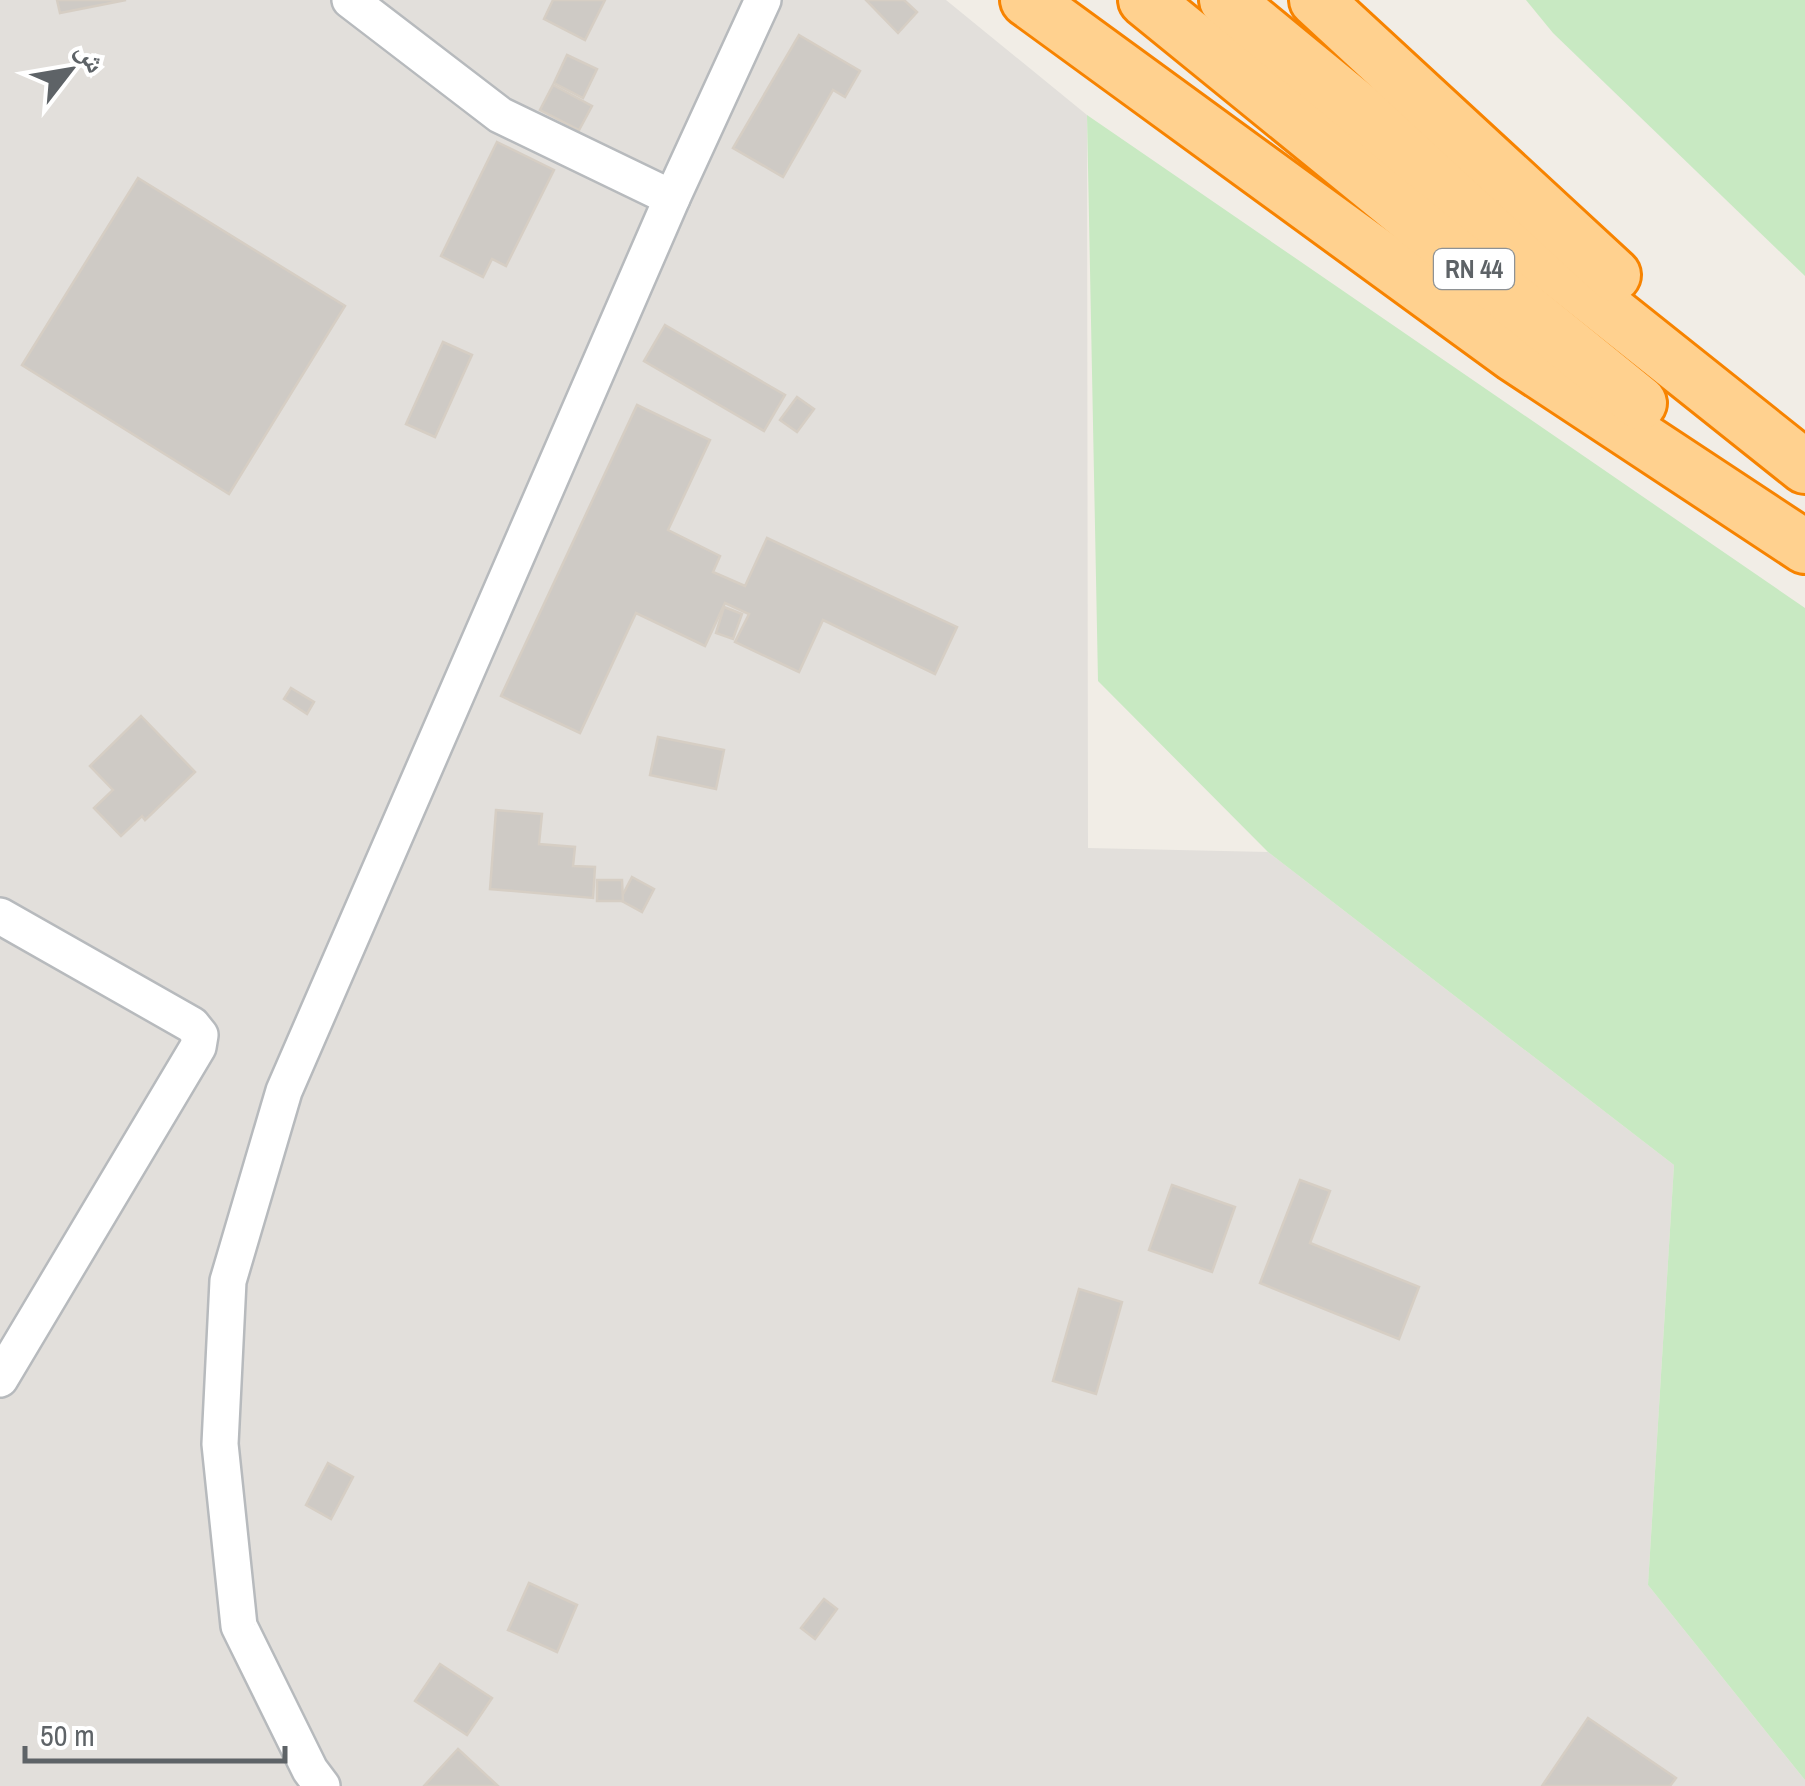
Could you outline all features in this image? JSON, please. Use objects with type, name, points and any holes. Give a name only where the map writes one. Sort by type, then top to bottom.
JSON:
[{"type":"highway","points":[[1027,0],[1514,355],[1805,548]]},
{"type":"highway","name":"RN 44","points":[[1146,0],[1805,536]]},
{"type":"highway","name":"RN 44","points":[[1226,0],[1805,467]]},
{"type":"highway","points":[[1316,0],[1805,453]]},
{"type":"street","points":[[350,0],[500,115],[672,198]]},
{"type":"street","points":[[322,1786],[310,1770],[239,1626],[220,1444],[228,1280],[284,1091],[672,198],[763,0]]},
{"type":"street","points":[[0,916],[192,1025],[200,1035],[198,1047],[0,1379]]},
{"type":"shaded area","points":[[0,0],[946,0],[1087,115],[1088,848],[1268,852],[1674,1165],[1648,1585],[1805,1780],[1805,1786],[0,1786]]},
{"type":"green space","points":[[1526,0],[1805,0],[1805,276],[1553,33]]},
{"type":"green space","points":[[1087,115],[1805,608],[1805,1780],[1648,1585],[1674,1165],[1268,852],[1098,681]]},
{"type":"building","points":[[57,0],[126,0],[60,13]]},
{"type":"building","points":[[553,0],[605,0],[585,40],[544,19]]},
{"type":"building","points":[[866,0],[904,0],[917,12],[898,33]]},
{"type":"building","points":[[799,35],[860,71],[845,97],[833,90],[783,177],[733,148]]},
{"type":"building","points":[[567,55],[597,69],[583,98],[554,83]]},
{"type":"building","points":[[553,85],[592,106],[579,130],[540,110]]},
{"type":"building","points":[[497,142],[554,170],[506,266],[492,259],[483,277],[441,256]]},
{"type":"building","points":[[138,178],[345,306],[229,494],[22,365]]},
{"type":"building","points":[[665,325],[785,395],[764,431],[644,361]]},
{"type":"building","points":[[443,342],[472,355],[435,437],[406,424]]},
{"type":"building","points":[[797,397],[814,409],[797,432],[780,420]]},
{"type":"building","points":[[637,405],[710,440],[668,530],[720,556],[713,572],[745,586],[767,538],[957,627],[935,674],[823,620],[799,672],[735,642],[749,614],[725,603],[705,646],[636,613],[580,733],[501,696]]},
{"type":"building","points":[[724,607],[742,614],[733,639],[716,633]]},
{"type":"building","points":[[291,688],[314,702],[307,714],[284,699]]},
{"type":"building","points":[[141,716],[195,772],[145,820],[142,816],[121,836],[94,808],[113,790],[90,766]]},
{"type":"building","points":[[658,737],[724,750],[716,789],[650,775]]},
{"type":"building","points":[[496,810],[542,814],[539,844],[575,847],[573,866],[595,867],[593,898],[490,889]]},
{"type":"building","points":[[632,877],[654,889],[642,912],[620,900]]},
{"type":"building","points":[[597,880],[622,880],[623,901],[597,901]]},
{"type":"building","points":[[1300,1180],[1330,1191],[1310,1243],[1419,1287],[1399,1339],[1260,1283]]},
{"type":"building","points":[[1172,1185],[1235,1207],[1212,1272],[1149,1250]]},
{"type":"building","points":[[1079,1289],[1122,1302],[1096,1394],[1053,1381]]},
{"type":"building","points":[[328,1463],[353,1477],[331,1519],[306,1505]]},
{"type":"building","points":[[529,1583],[577,1605],[557,1652],[508,1630]]},
{"type":"building","points":[[824,1599],[837,1609],[815,1639],[801,1628]]},
{"type":"building","points":[[440,1664],[492,1698],[467,1735],[415,1701]]},
{"type":"building","points":[[1588,1718],[1676,1778],[1670,1786],[1542,1786]]},
{"type":"building","points":[[458,1749],[498,1786],[424,1786]]}]
